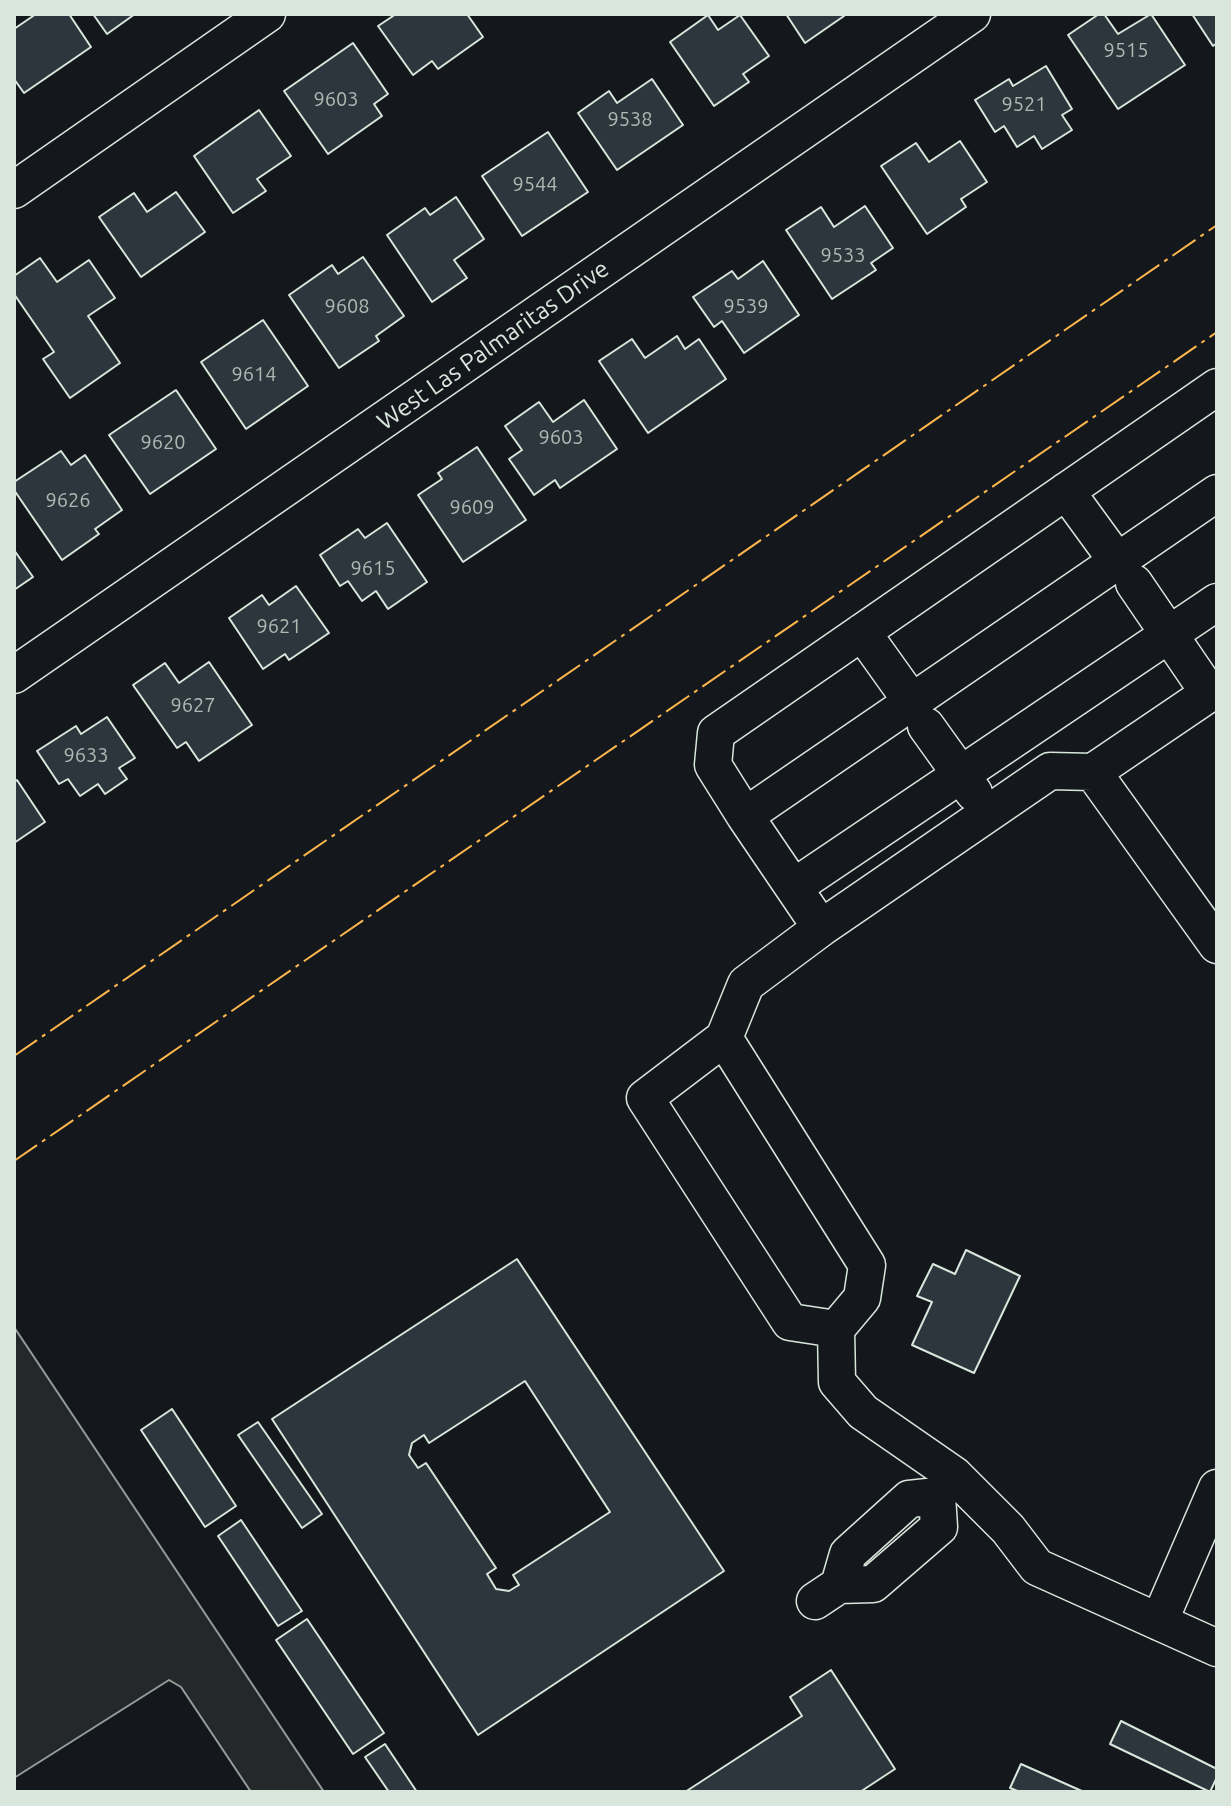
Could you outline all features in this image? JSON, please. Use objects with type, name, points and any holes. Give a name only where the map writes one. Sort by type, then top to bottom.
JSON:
[{"type":"street","points":[[14,190],[267,14]]},
{"type":"street","name":"West Las Palmaritas Drive","points":[[14,675],[972,14]]},
{"type":"street","points":[[821,928],[713,765],[716,733],[1217,387]]},
{"type":"street","points":[[836,1329],[790,1322],[645,1098],[724,1038],[746,984],[821,928],[1050,771],[1093,772],[1213,690],[1168,635],[1066,491]]},
{"type":"street","points":[[745,816],[919,714],[1125,572],[1217,493]]},
{"type":"street","points":[[794,887],[1217,602]]},
{"type":"street","points":[[862,632],[988,813]]},
{"type":"street","points":[[1093,772],[1217,945]]},
{"type":"street","points":[[724,1038],[867,1265],[862,1298],[836,1329],[837,1382],[863,1412],[946,1485],[1008,1529],[1037,1567],[1217,1648]]},
{"type":"street","points":[[827,1593],[848,1554],[909,1499],[946,1485]]},
{"type":"street","points":[[1159,1622],[1217,1488]]},
{"type":"shaded area","points":[[14,1327],[324,1792],[251,1792],[181,1687],[169,1680],[14,1778]]},
{"type":"building","points":[[36,14],[69,14],[91,47],[24,93],[14,79],[14,29]]},
{"type":"building","points":[[93,14],[135,14],[107,34]]},
{"type":"building","points":[[396,14],[467,14],[483,37],[438,69],[432,61],[413,75],[378,26]]},
{"type":"building","points":[[786,14],[842,14],[844,16],[805,43]]},
{"type":"building","points":[[1099,14],[1104,14],[1118,34],[1151,14],[1185,65],[1118,109],[1068,35]]},
{"type":"building","points":[[1192,14],[1217,14],[1217,43],[1213,46]]},
{"type":"building","points":[[708,15],[718,30],[740,15],[769,56],[743,74],[749,82],[714,106],[670,42]]},
{"type":"building","points":[[353,43],[388,94],[374,104],[382,116],[328,154],[284,91]]},
{"type":"building","points":[[1046,66],[1072,109],[1062,115],[1072,130],[1042,149],[1034,136],[1017,147],[1004,126],[995,132],[975,100],[1009,79],[1013,86]]},
{"type":"building","points":[[652,79],[683,125],[617,170],[578,113],[609,91],[617,103]]},
{"type":"building","points":[[259,110],[291,156],[257,179],[266,191],[233,213],[194,156]]},
{"type":"building","points":[[548,132],[588,192],[522,236],[482,176]]},
{"type":"building","points":[[960,141],[987,182],[961,199],[966,207],[927,234],[881,166],[916,143],[929,162]]},
{"type":"building","points":[[176,192],[205,232],[141,277],[99,217],[134,193],[147,212]]},
{"type":"building","points":[[456,197],[484,239],[454,260],[467,278],[432,302],[387,235],[425,208],[430,215]]},
{"type":"building","points":[[865,206],[893,248],[871,263],[876,270],[832,299],[786,230],[821,207],[834,227]]},
{"type":"building","points":[[363,257],[404,316],[376,336],[379,341],[339,368],[289,295],[332,265],[338,274]]},
{"type":"building","points":[[40,258],[57,282],[89,260],[115,298],[88,316],[120,363],[70,398],[43,359],[54,352],[14,294],[14,276]]},
{"type":"building","points":[[763,261],[799,315],[744,353],[722,321],[714,327],[693,297],[732,271],[738,279]]},
{"type":"building","points":[[263,320],[308,386],[246,429],[201,362]]},
{"type":"building","points":[[677,336],[685,349],[699,339],[726,379],[648,433],[599,361],[632,339],[645,358]]},
{"type":"building","points":[[176,390],[216,449],[150,494],[109,435]]},
{"type":"building","points":[[584,400],[617,449],[560,488],[555,480],[534,495],[509,459],[522,450],[505,426],[539,402],[553,422]]},
{"type":"building","points":[[477,447],[526,520],[463,562],[418,495],[442,479],[438,473]]},
{"type":"building","points":[[61,451],[71,465],[85,455],[122,510],[95,529],[99,534],[62,560],[14,490],[14,482]]},
{"type":"building","points":[[387,523],[427,582],[388,609],[376,591],[362,601],[348,581],[340,586],[320,555],[358,529],[365,538]]},
{"type":"building","points":[[14,550],[33,577],[14,590]]},
{"type":"building","points":[[296,586],[329,633],[289,660],[285,654],[263,669],[229,618],[262,595],[269,605]]},
{"type":"building","points":[[209,662],[252,725],[199,761],[186,742],[177,748],[133,685],[165,663],[179,683]]},
{"type":"building","points":[[107,717],[135,758],[119,768],[127,779],[105,794],[98,784],[80,796],[68,779],[59,784],[37,751],[76,726],[81,734]]},
{"type":"building","points":[[17,780],[45,822],[14,843],[14,782]]},
{"type":"building","points":[[966,1250],[1020,1276],[974,1373],[912,1345],[932,1302],[917,1296],[933,1264],[955,1274]]},
{"type":"building","points":[[517,1259],[724,1571],[478,1735],[272,1419]],"holes":[[[525,1381],[610,1512],[513,1575],[519,1585],[509,1591],[496,1589],[487,1574],[496,1568],[426,1463],[418,1468],[409,1455],[412,1443],[424,1435],[429,1443]]]},
{"type":"building","points":[[172,1409],[236,1506],[205,1527],[141,1430]]},
{"type":"building","points":[[258,1422],[322,1514],[302,1528],[238,1435]]},
{"type":"building","points":[[241,1520],[302,1611],[278,1626],[218,1536]]},
{"type":"building","points":[[307,1619],[384,1733],[353,1754],[276,1640]]},
{"type":"building","points":[[831,1670],[895,1769],[860,1792],[685,1792],[802,1716],[790,1697]]},
{"type":"building","points":[[1121,1721],[1217,1769],[1210,1792],[1110,1744]]},
{"type":"building","points":[[385,1744],[417,1792],[389,1792],[365,1757]]},
{"type":"building","points":[[1021,1764],[1084,1792],[1020,1792],[1010,1788]]},
{"type":"power","points":[[14,1056],[1217,225]]},
{"type":"power","points":[[14,1161],[1217,332]]}]
